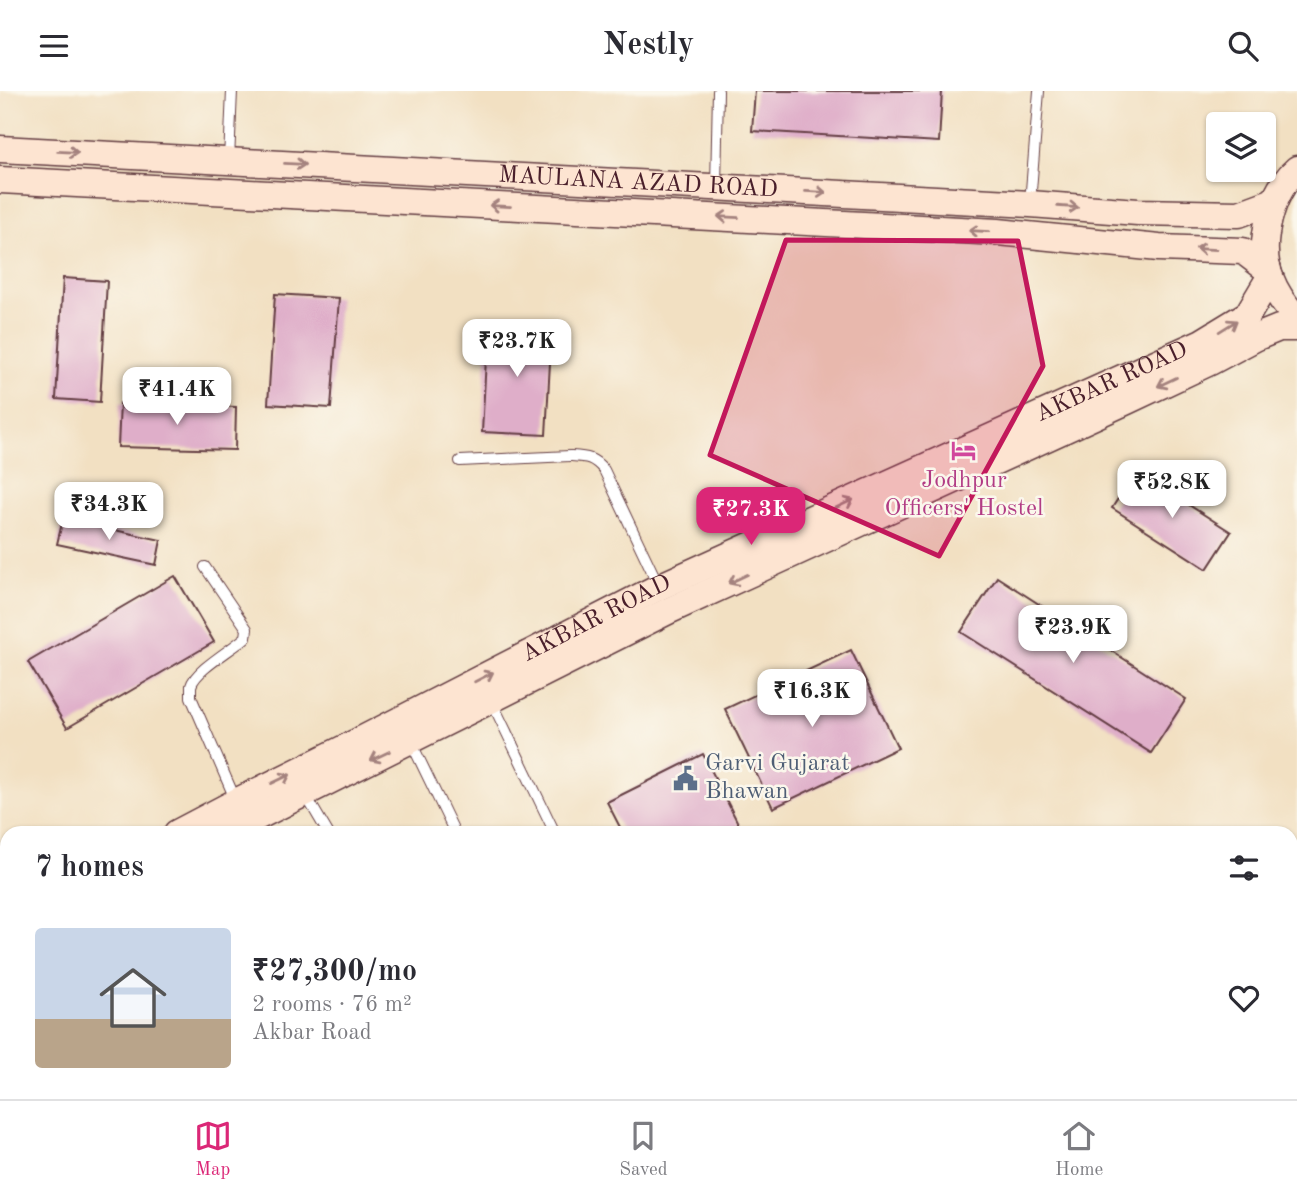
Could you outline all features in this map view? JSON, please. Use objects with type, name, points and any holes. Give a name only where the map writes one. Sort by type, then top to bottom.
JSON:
[{"type":"main road","name":"MAULANA AZAD ROAD","points":[[0,149],[1139,212],[1239,214],[1274,201]]},
{"type":"main road","points":[[1297,169],[1274,201],[1265,235],[1269,273],[1284,305],[1297,318]]},
{"type":"main road","name":"MAULANA AZAD ROAD","points":[[0,180],[998,232],[1159,248],[1243,251],[1269,273]]},
{"type":"main road","name":"AKBAR ROAD","points":[[190,826],[359,741],[664,599],[1202,342],[1248,314],[1269,273]]},
{"type":"main road","name":"AKBAR ROAD","points":[[239,826],[491,700],[664,599],[1127,401],[1257,337],[1279,328],[1297,328]]},
{"type":"lane","points":[[229,160],[232,91]]},
{"type":"lane","points":[[716,187],[718,91]]},
{"type":"lane","points":[[1030,204],[1039,91]]},
{"type":"lane","points":[[460,461],[570,456],[596,460],[604,470],[664,599]]},
{"type":"lane","points":[[205,567],[247,629],[246,637],[205,669],[191,687],[191,697],[236,802]]},
{"type":"lane","points":[[491,700],[552,826]]},
{"type":"lane","points":[[410,741],[452,826]]},
{"type":"lane","points":[[304,793],[324,826]]},
{"type":"highlighted area","points":[[786,240],[1018,241],[1043,366],[939,556],[710,455]]},
{"type":"building","points":[[755,91],[942,91],[939,142],[752,131]]},
{"type":"building","points":[[63,278],[107,281],[100,402],[56,399]]},
{"type":"building","points":[[275,294],[339,298],[331,408],[268,404]]},
{"type":"building","points":[[488,322],[552,326],[546,435],[482,432]]},
{"type":"building","points":[[120,403],[236,407],[235,450],[118,447]]},
{"type":"building","points":[[1136,471],[1231,532],[1207,569],[1112,508]]},
{"type":"building","points":[[63,519],[161,540],[156,565],[57,544]]},
{"type":"building","points":[[175,576],[214,642],[67,728],[28,662]]},
{"type":"building","points":[[997,577],[1186,699],[1151,753],[961,632]]},
{"type":"building","points":[[851,650],[898,748],[773,808],[725,709]]},
{"type":"building","name":"Garvi Gujarat Bhawan","points":[[703,754],[739,826],[619,826],[607,802]]},
{"type":"place","name":"Jodhpur Officers' Hostel","points":[[964,450]]},
{"type":"place","name":"Garvi Gujarat Bhawan","points":[[685,778]]}]
